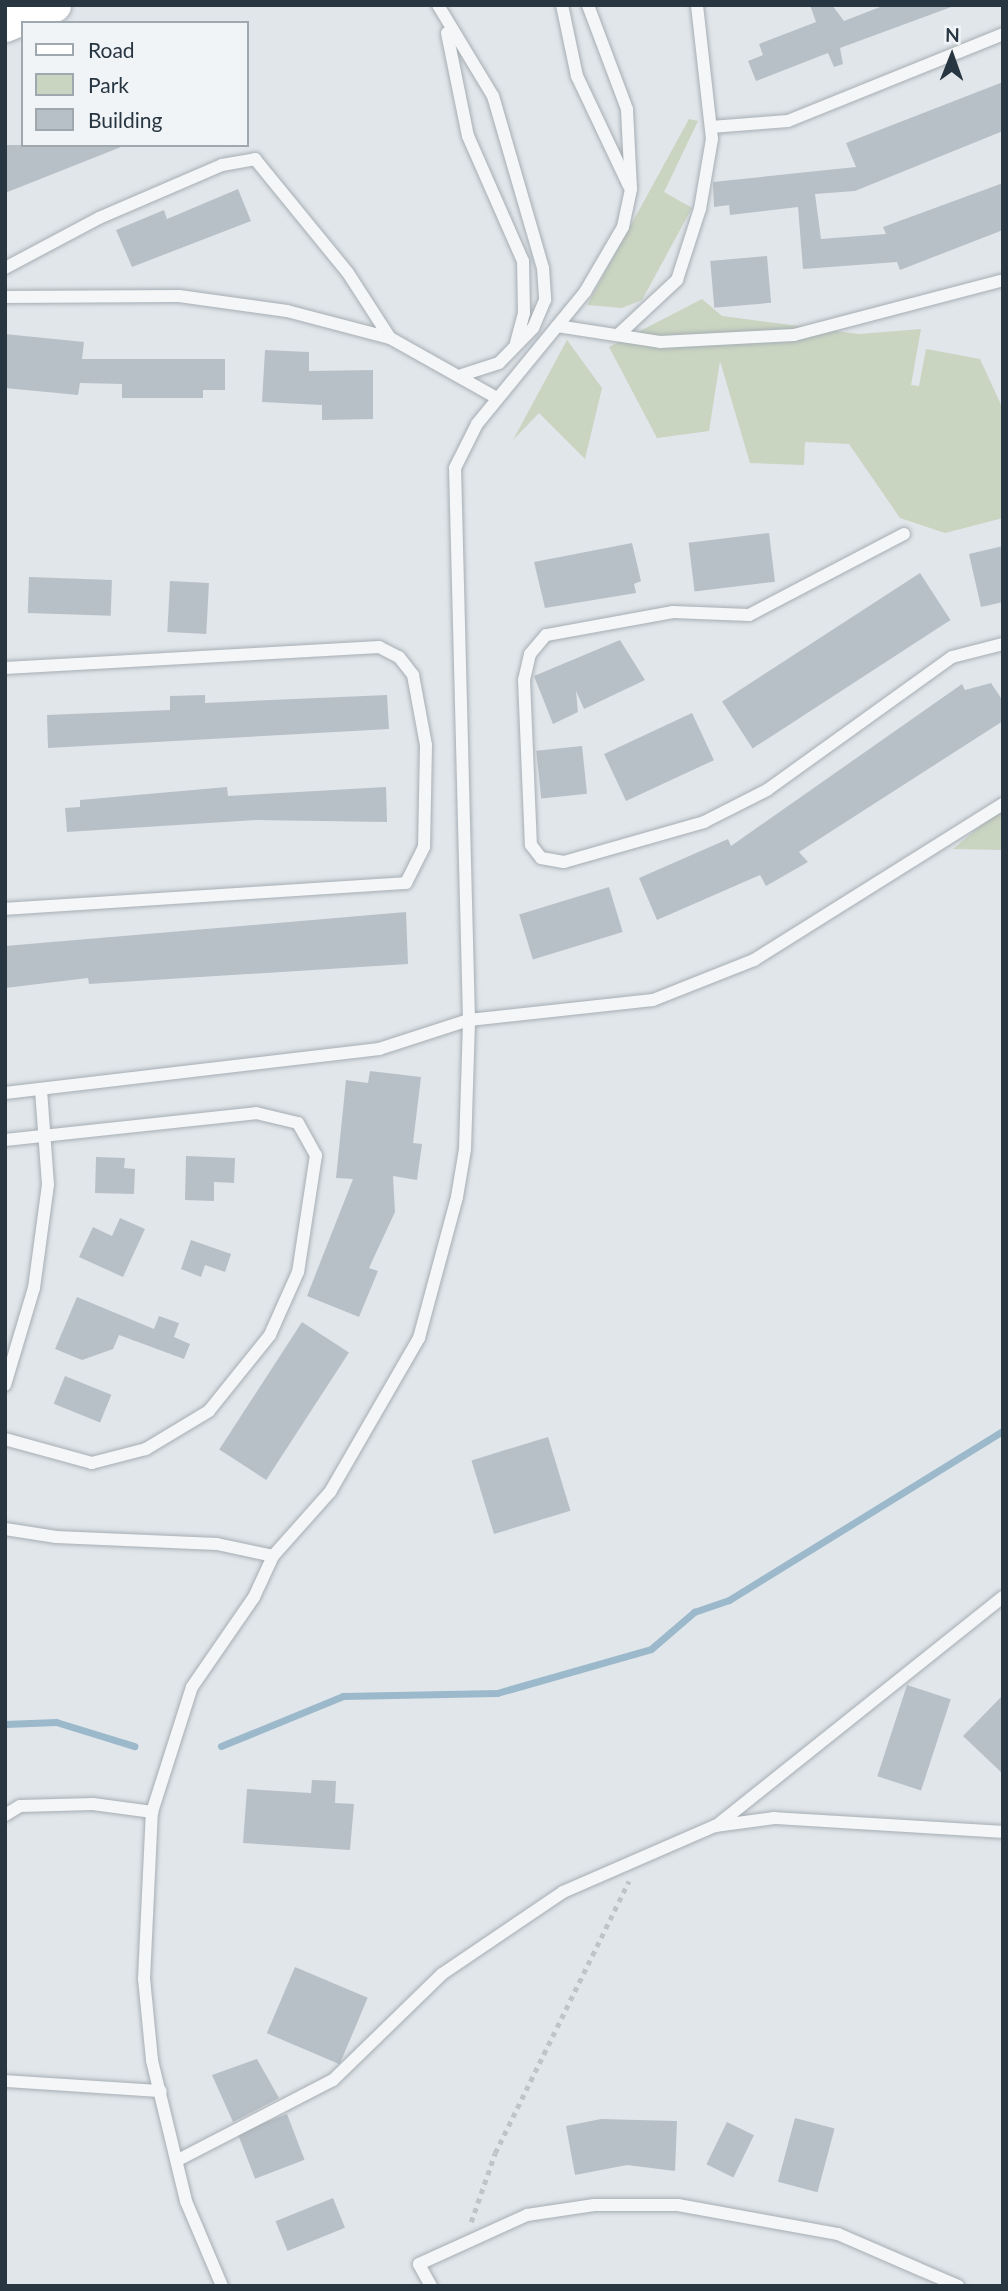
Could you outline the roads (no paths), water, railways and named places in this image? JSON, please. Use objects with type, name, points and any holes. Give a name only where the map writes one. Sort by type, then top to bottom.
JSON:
[{"type":"main road","points":[[5,25],[54,5]]},
{"type":"lane","points":[[438,5],[446,24],[493,96],[543,268],[545,300],[533,328],[499,363],[461,375]]},
{"type":"lane","points":[[562,5],[577,76],[631,189]]},
{"type":"lane","points":[[222,2286],[186,2201],[161,2091],[144,1979],[152,1812],[192,1687],[254,1597],[273,1556],[330,1492],[419,1338],[465,1149],[469,1020],[451,505],[455,468],[497,398],[557,326],[607,257],[631,189],[627,109],[588,5]]},
{"type":"lane","points":[[618,335],[677,280],[700,209],[711,127],[697,5]]},
{"type":"lane","points":[[446,24],[468,136],[523,261],[524,313],[515,346]]},
{"type":"lane","points":[[711,127],[789,121],[1003,34]]},
{"type":"lane","points":[[5,268],[99,218],[222,165],[256,159],[348,273],[390,338]]},
{"type":"lane","points":[[557,326],[660,342],[794,335],[1003,280]]},
{"type":"lane","points":[[5,297],[180,296],[287,311],[390,338],[461,375],[497,398]]},
{"type":"lane","points":[[904,534],[749,615],[673,612],[546,635],[530,654],[524,680],[531,845],[541,859],[564,862],[704,822],[766,790],[952,657],[1003,644]]},
{"type":"lane","points":[[5,668],[379,647],[399,657],[413,675],[426,745],[424,847],[406,883],[5,908]]},
{"type":"lane","points":[[5,1093],[379,1049],[469,1020],[653,1000],[754,960],[1003,804]]},
{"type":"lane","points":[[5,1385],[34,1288],[48,1185],[41,1089]]},
{"type":"lane","points":[[5,1140],[44,1133],[256,1113],[298,1123],[316,1155],[312,1207],[298,1272],[270,1335],[209,1411],[146,1449],[92,1463],[5,1439]]},
{"type":"lane","points":[[5,1529],[56,1537],[216,1544],[273,1556]]},
{"type":"lane","points":[[715,1826],[920,1657],[1003,1597]]},
{"type":"lane","points":[[5,1815],[20,1806],[93,1804],[152,1812]]},
{"type":"lane","points":[[178,2160],[333,2080],[442,1974],[563,1892],[715,1826],[774,1818],[1003,1832]]},
{"type":"lane","points":[[5,2081],[161,2091]]},
{"type":"lane","points":[[431,2286],[419,2264],[527,2215],[594,2205],[678,2205],[838,2234],[958,2286]]},
{"type":"waterway","points":[[221,1746],[343,1696],[497,1693],[651,1649],[694,1612],[729,1600],[1003,1431]]},
{"type":"waterway","points":[[5,1724],[56,1722],[134,1746]]}]
